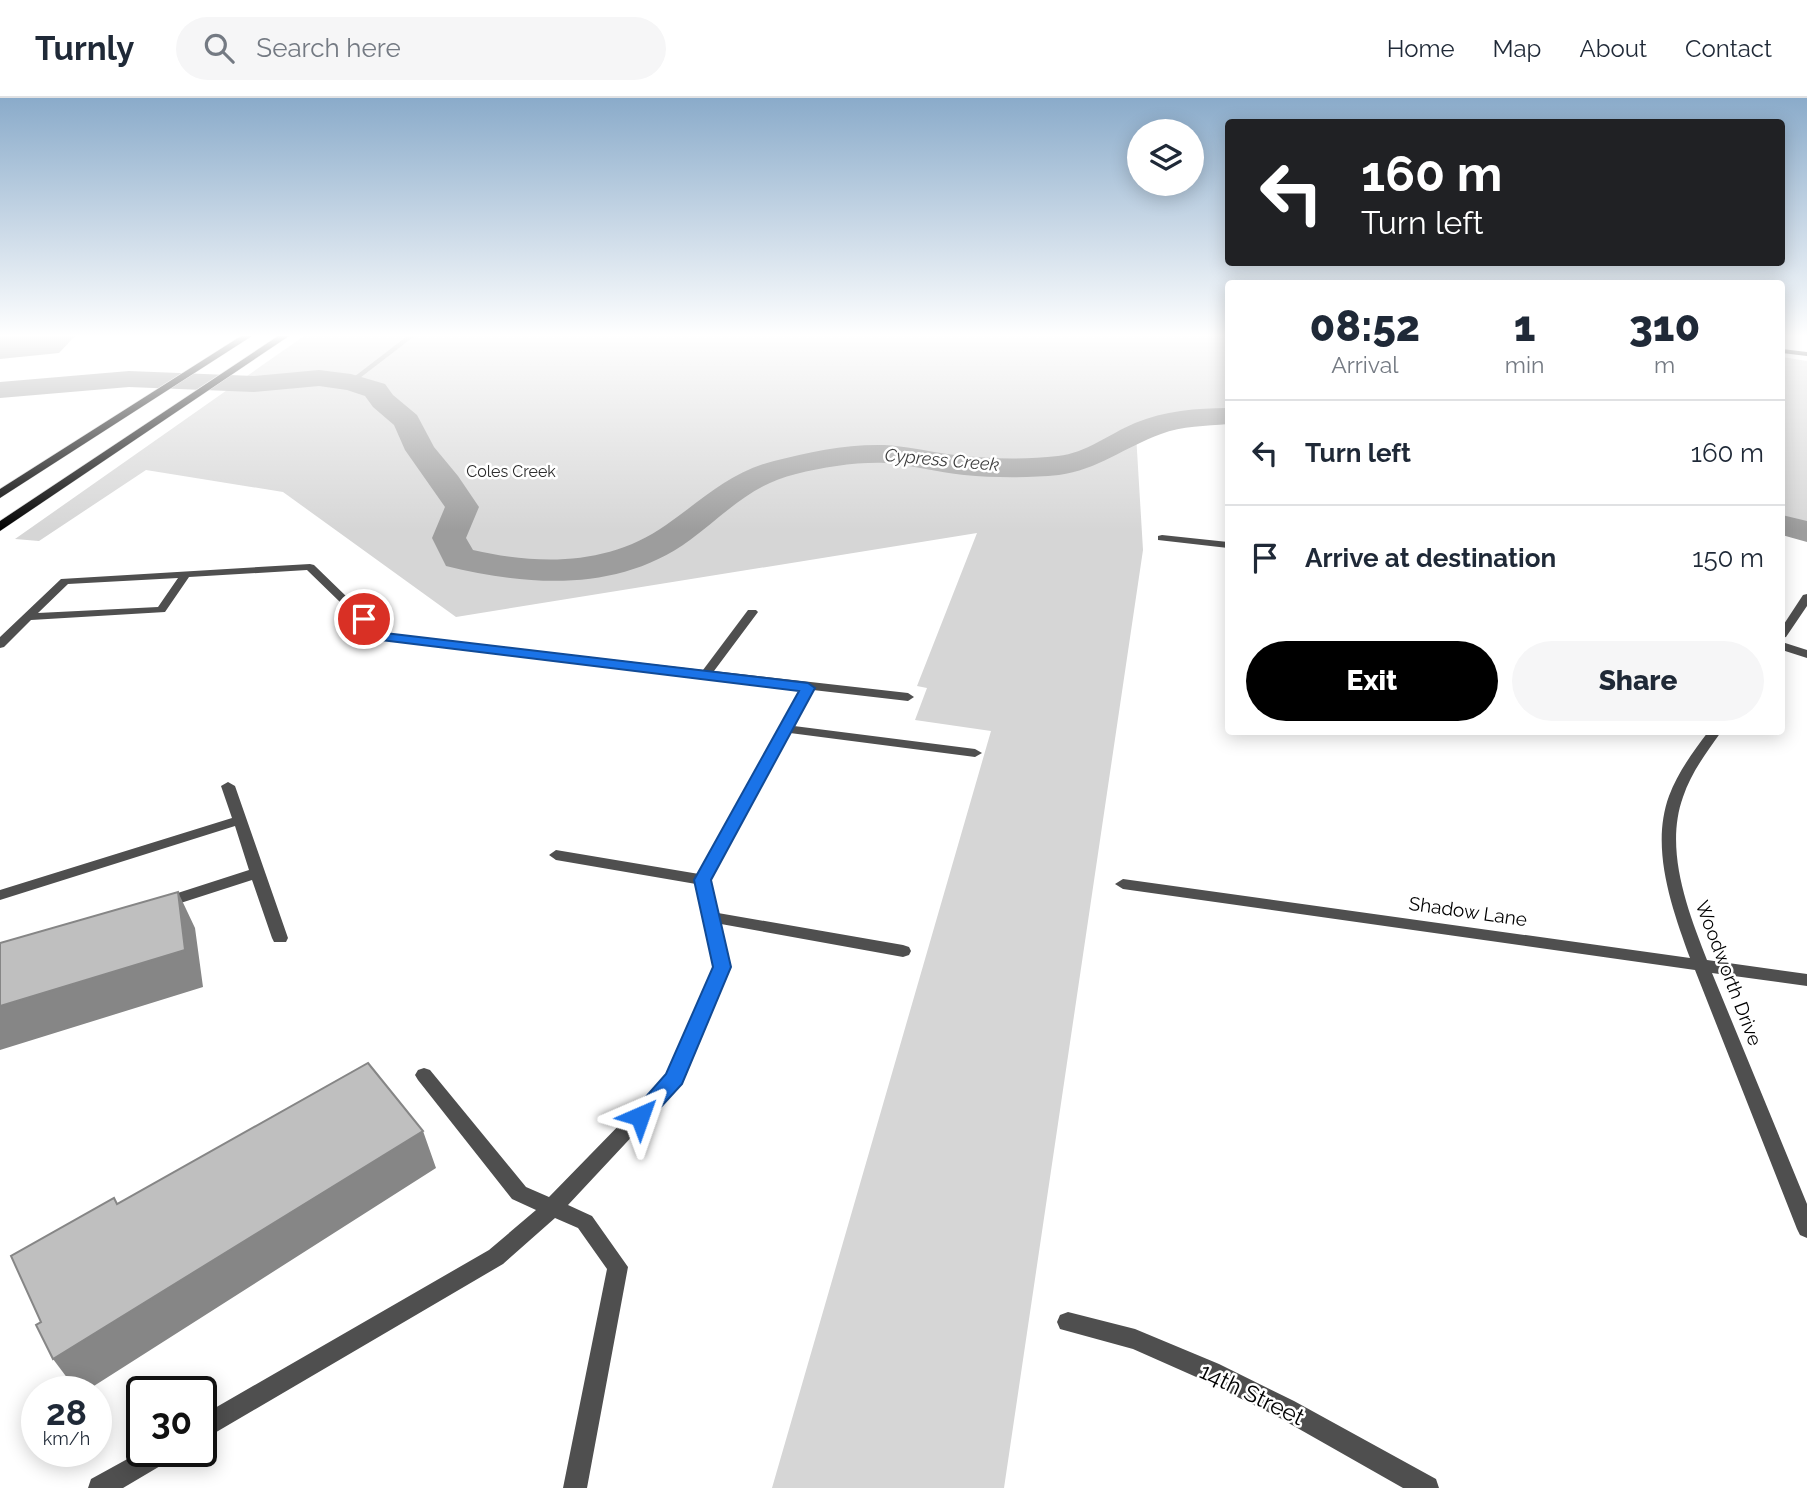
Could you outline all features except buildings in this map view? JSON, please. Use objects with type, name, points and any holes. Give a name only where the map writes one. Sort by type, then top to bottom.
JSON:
[{"type":"main road","points":[[0,494],[144,401]]},
{"type":"main road","points":[[0,527],[186,401]]},
{"type":"street","points":[[1162,538],[1225,545]]},
{"type":"street","points":[[0,644],[65,581],[310,567],[381,636],[908,698]]},
{"type":"street","points":[[28,617],[161,610],[186,574]]},
{"type":"street","points":[[1785,630],[1807,597]]},
{"type":"street","points":[[705,675],[752,612]]},
{"type":"street","points":[[1785,647],[1807,654]]},
{"type":"street","points":[[217,1420],[496,1257],[552,1208],[675,1079],[722,967],[703,880],[808,688]]},
{"type":"street","points":[[786,729],[975,753]]},
{"type":"street","name":"Woodworth Drive","points":[[1712,735],[1691,764],[1677,794],[1670,820],[1669,852],[1677,893],[1702,965],[1807,1229]]},
{"type":"street","points":[[228,786],[280,938]]},
{"type":"street","points":[[0,895],[239,820]]},
{"type":"street","points":[[556,855],[703,880]]},
{"type":"street","points":[[142,910],[257,873]]},
{"type":"street","name":"Shadow Lane","points":[[1123,884],[1807,980]]},
{"type":"street","points":[[712,917],[903,951]]},
{"type":"street","points":[[424,1075],[519,1193],[584,1222],[618,1267],[575,1488]]},
{"type":"street","name":"14th Street","points":[[1068,1322],[1135,1339],[1211,1372],[1286,1409],[1427,1488]]},
{"type":"street","points":[[100,1488],[136,1467]]},
{"type":"green space","name":"Coles Creek","points":[[212,401],[1225,401],[1225,416],[1184,418],[1136,434],[1143,550],[1004,1488],[772,1488],[991,731],[915,720],[927,688],[917,686],[977,533],[456,617],[283,492],[146,470],[39,541],[15,539]]},
{"type":"green space","points":[[1785,401],[1807,401],[1807,532],[1785,526]]},
{"type":"waterway","name":"Cypress Creek","points":[[383,401],[407,421],[420,450],[447,483],[462,507],[449,538],[459,558],[537,571],[590,569],[640,555],[677,533],[740,485],[769,472],[794,465],[874,454],[979,467],[1057,466],[1087,459],[1158,425],[1192,418],[1225,416]]},
{"type":"waterway","name":"Cypress Creek","points":[[1785,526],[1807,532]]},
{"type":"route","points":[[364,619],[381,636],[808,688],[703,880],[722,967],[675,1079],[640,1116]]}]
